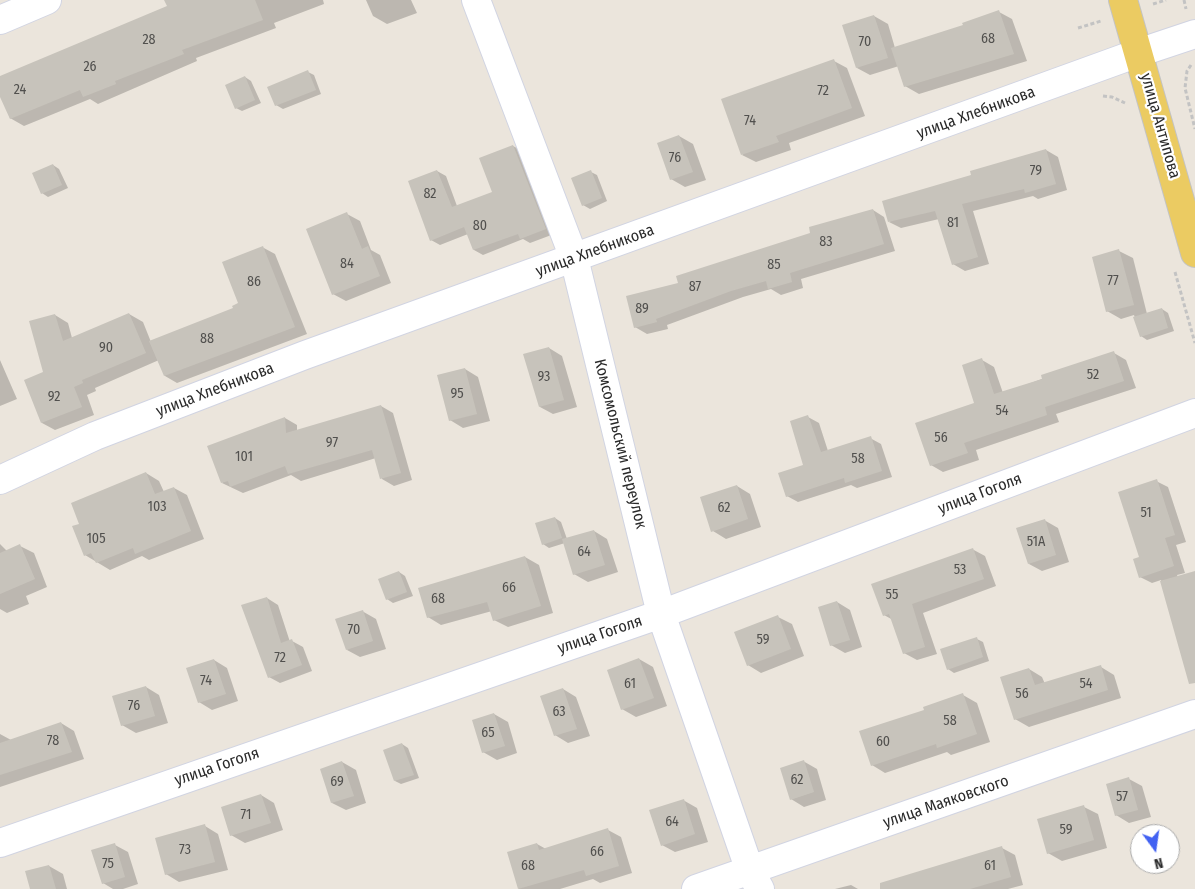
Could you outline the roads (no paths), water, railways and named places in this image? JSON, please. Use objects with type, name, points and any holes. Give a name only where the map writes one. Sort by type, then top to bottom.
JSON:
[{"type":"main road","name":"улица Антипова","points":[[1123,0],[1195,253]]},
{"type":"street","points":[[0,20],[47,0]]},
{"type":"street","name":"Комсомольский переулок","points":[[476,0],[574,258],[661,614],[755,880]]},
{"type":"street","name":"улица Хлебникова","points":[[0,480],[95,436],[287,362],[1195,34]]},
{"type":"street","name":"улица Гоголя","points":[[0,843],[661,614],[1195,413]]},
{"type":"street","name":"улица Маяковского","points":[[696,889],[755,880],[1195,714]]}]
